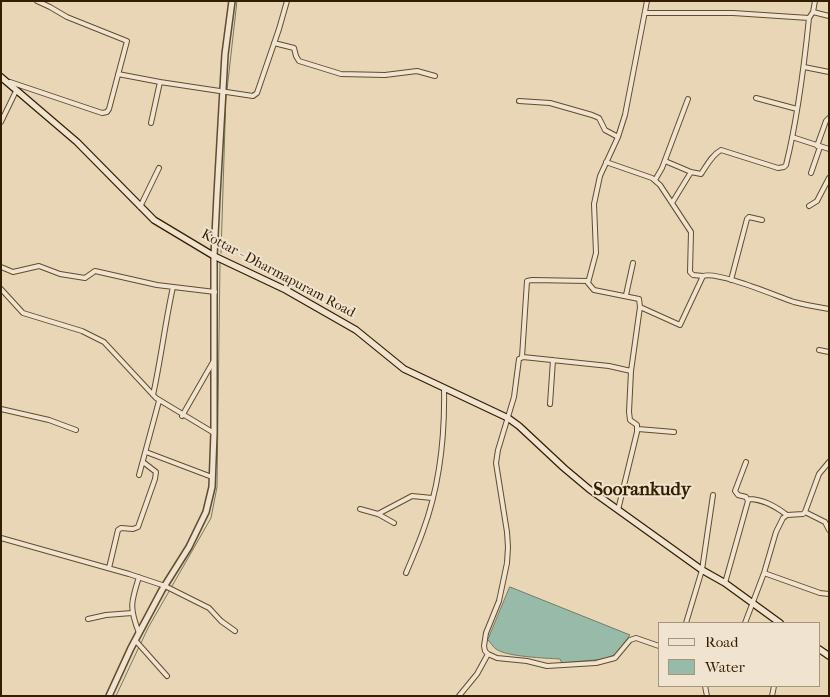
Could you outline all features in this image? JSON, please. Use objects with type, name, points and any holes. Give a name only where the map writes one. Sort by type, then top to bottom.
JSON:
[{"type":"main road","name":"Kottar - Dharmapuram Road","points":[[1,77],[76,142],[140,207],[161,225],[214,256],[286,290],[348,325],[404,370],[508,418],[564,468],[618,510],[779,622]]},
{"type":"street","points":[[8,82],[82,107],[105,113],[109,109],[127,44],[125,40],[67,17],[37,1]]},
{"type":"street","points":[[110,696],[139,633],[189,547],[206,512],[212,487],[214,433],[214,256],[232,1]]},
{"type":"street","points":[[118,74],[160,82],[225,90],[252,96],[256,94],[287,1]]},
{"type":"street","points":[[618,510],[638,429],[629,416],[631,371],[640,307],[639,299],[594,290],[590,287],[588,281],[596,253],[594,204],[600,176],[618,137],[624,115],[647,1]]},
{"type":"street","points":[[665,160],[691,172],[701,174],[707,164],[721,150],[778,168],[784,168],[792,137],[804,67],[809,18],[813,12],[815,1]]},
{"type":"street","points":[[813,12],[829,16]]},
{"type":"street","points":[[645,13],[733,13],[809,18]]},
{"type":"street","points":[[274,43],[294,48],[299,61],[341,74],[385,75],[417,71],[435,76]]},
{"type":"street","points":[[804,67],[829,72]]},
{"type":"street","points":[[152,124],[160,82]]},
{"type":"street","points":[[1,122],[16,91]]},
{"type":"street","points":[[756,98],[797,109]]},
{"type":"street","points":[[655,180],[665,160],[688,99]]},
{"type":"street","points":[[519,101],[550,103],[592,114],[599,118],[605,130],[618,137]]},
{"type":"street","points":[[811,173],[826,121],[829,118]]},
{"type":"street","points":[[792,137],[829,149]]},
{"type":"street","points":[[606,162],[655,180],[691,234],[690,272],[694,275],[711,275],[731,280],[794,302],[829,310]]},
{"type":"street","points":[[140,207],[159,168]]},
{"type":"street","points":[[672,203],[691,172]]},
{"type":"street","points":[[809,206],[817,201],[829,178]]},
{"type":"street","points":[[731,280],[747,219],[749,217],[762,220]]},
{"type":"street","points":[[626,295],[633,263]]},
{"type":"street","points":[[1,268],[13,272],[39,266],[60,274],[85,278],[95,271],[172,288],[215,292]]},
{"type":"street","points":[[640,307],[680,324],[704,276]]},
{"type":"street","points":[[588,281],[527,281],[522,357],[519,360],[514,397],[498,450],[496,469],[506,516],[508,547],[504,581],[484,640],[485,651],[496,658],[527,661],[550,666],[610,661],[615,658],[630,640],[636,638],[658,646]]},
{"type":"street","points":[[153,395],[162,355],[163,332],[172,288]]},
{"type":"street","points":[[1,289],[23,313],[82,331],[104,342],[159,401],[214,433]]},
{"type":"street","points":[[819,350],[829,352]]},
{"type":"street","points":[[522,357],[609,366],[631,371]]},
{"type":"street","points":[[182,416],[214,360]]},
{"type":"street","points":[[550,404],[554,360]]},
{"type":"street","points":[[406,574],[423,532],[432,498],[443,442],[444,388]]},
{"type":"street","points":[[139,475],[159,401]]},
{"type":"street","points":[[1,409],[49,420],[76,430]]},
{"type":"street","points":[[638,429],[674,432]]},
{"type":"street","points":[[146,452],[212,477]]},
{"type":"street","points":[[108,568],[118,530],[121,528],[133,529],[138,527],[155,479],[156,472],[143,462]]},
{"type":"street","points":[[746,462],[734,491],[735,494],[774,506],[787,515]]},
{"type":"street","points":[[805,512],[819,474],[829,462]]},
{"type":"street","points":[[686,622],[702,570],[713,495]]},
{"type":"street","points":[[378,514],[412,496],[432,498]]},
{"type":"street","points":[[725,583],[748,499]]},
{"type":"street","points":[[360,509],[378,514],[394,523]]},
{"type":"street","points":[[746,622],[776,532],[783,518],[787,515],[805,512],[825,522],[829,530]]},
{"type":"street","points":[[1,538],[139,577],[167,587],[209,608],[221,621],[236,631]]},
{"type":"street","points":[[764,573],[820,593],[829,594]]},
{"type":"street","points":[[139,577],[133,596],[132,613],[139,633]]},
{"type":"street","points":[[88,619],[106,615],[132,613]]},
{"type":"street","points":[[136,641],[167,676]]},
{"type":"street","points":[[459,696],[477,674],[488,654]]},
{"type":"water","points":[[510,587],[630,635],[618,653],[605,659],[562,663],[560,659],[527,657],[501,652],[488,640]]},
{"type":"waterway","points":[[227,90],[237,1]]},
{"type":"waterway","points":[[221,253],[226,94]]},
{"type":"waterway","points":[[141,643],[211,518],[217,487],[220,263]]},
{"type":"waterway","points":[[116,696],[139,647]]},
{"type":"district","name":"Soorankudy","points":[[642,490]]}]
